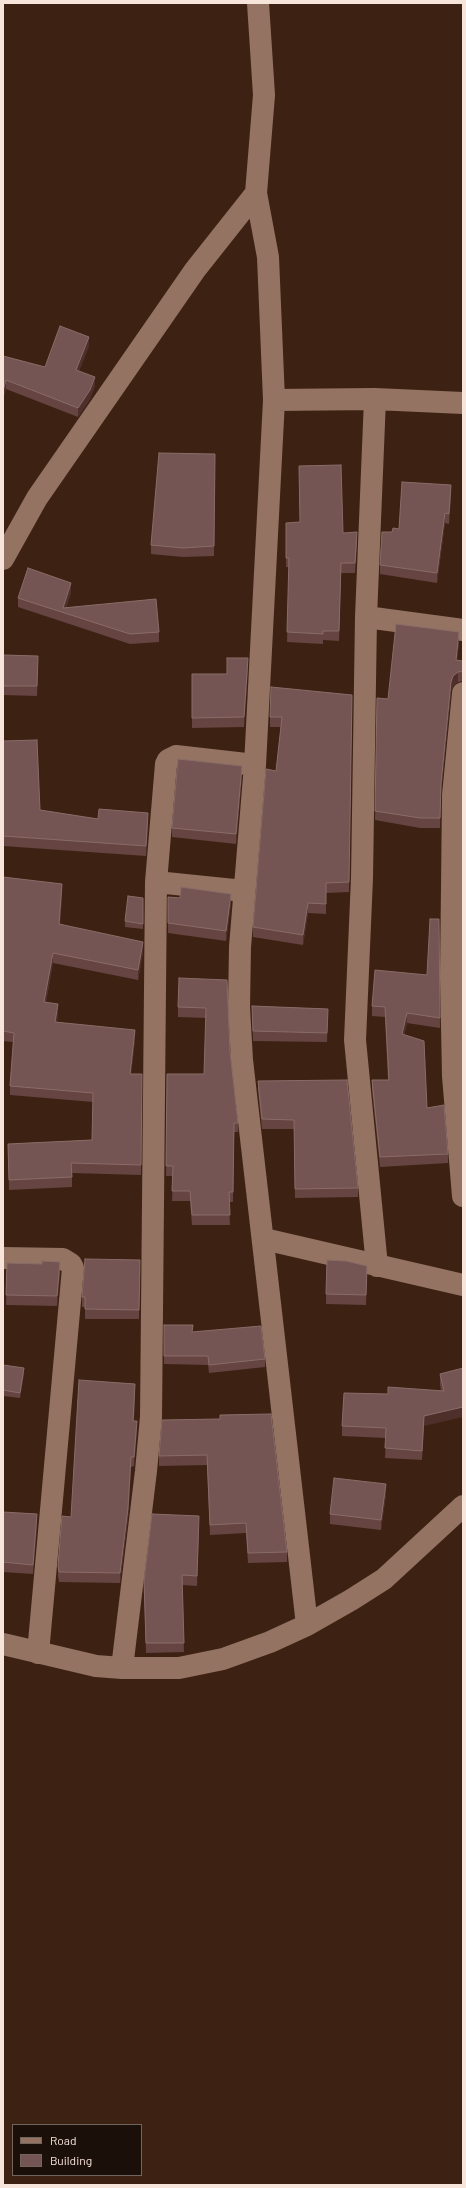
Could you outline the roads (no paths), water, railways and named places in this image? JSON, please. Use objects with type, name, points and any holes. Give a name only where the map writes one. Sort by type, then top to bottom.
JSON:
[{"type":"street","points":[[258,3],[264,95],[256,193],[268,258],[274,400],[256,765],[240,947],[239,1014],[242,1060],[264,1239],[307,1625]]},
{"type":"street","points":[[3,558],[37,498],[194,270],[256,193]]},
{"type":"street","points":[[274,400],[375,399],[463,403]]},
{"type":"street","points":[[375,399],[366,617],[362,870],[355,1040],[378,1266]]},
{"type":"street","points":[[366,617],[463,630]]},
{"type":"street","points":[[463,692],[452,795],[451,977],[453,1076],[463,1196]]},
{"type":"street","points":[[122,1668],[146,1471],[151,1417],[156,882],[166,764],[168,760],[176,756],[256,765]]},
{"type":"street","points":[[156,882],[244,891]]},
{"type":"street","points":[[264,1239],[463,1285]]},
{"type":"street","points":[[3,1258],[63,1259],[71,1264],[72,1268],[38,1653]]},
{"type":"street","points":[[3,1644],[96,1666],[122,1668],[179,1668],[223,1659],[270,1642],[307,1625],[384,1579],[463,1506]]}]
